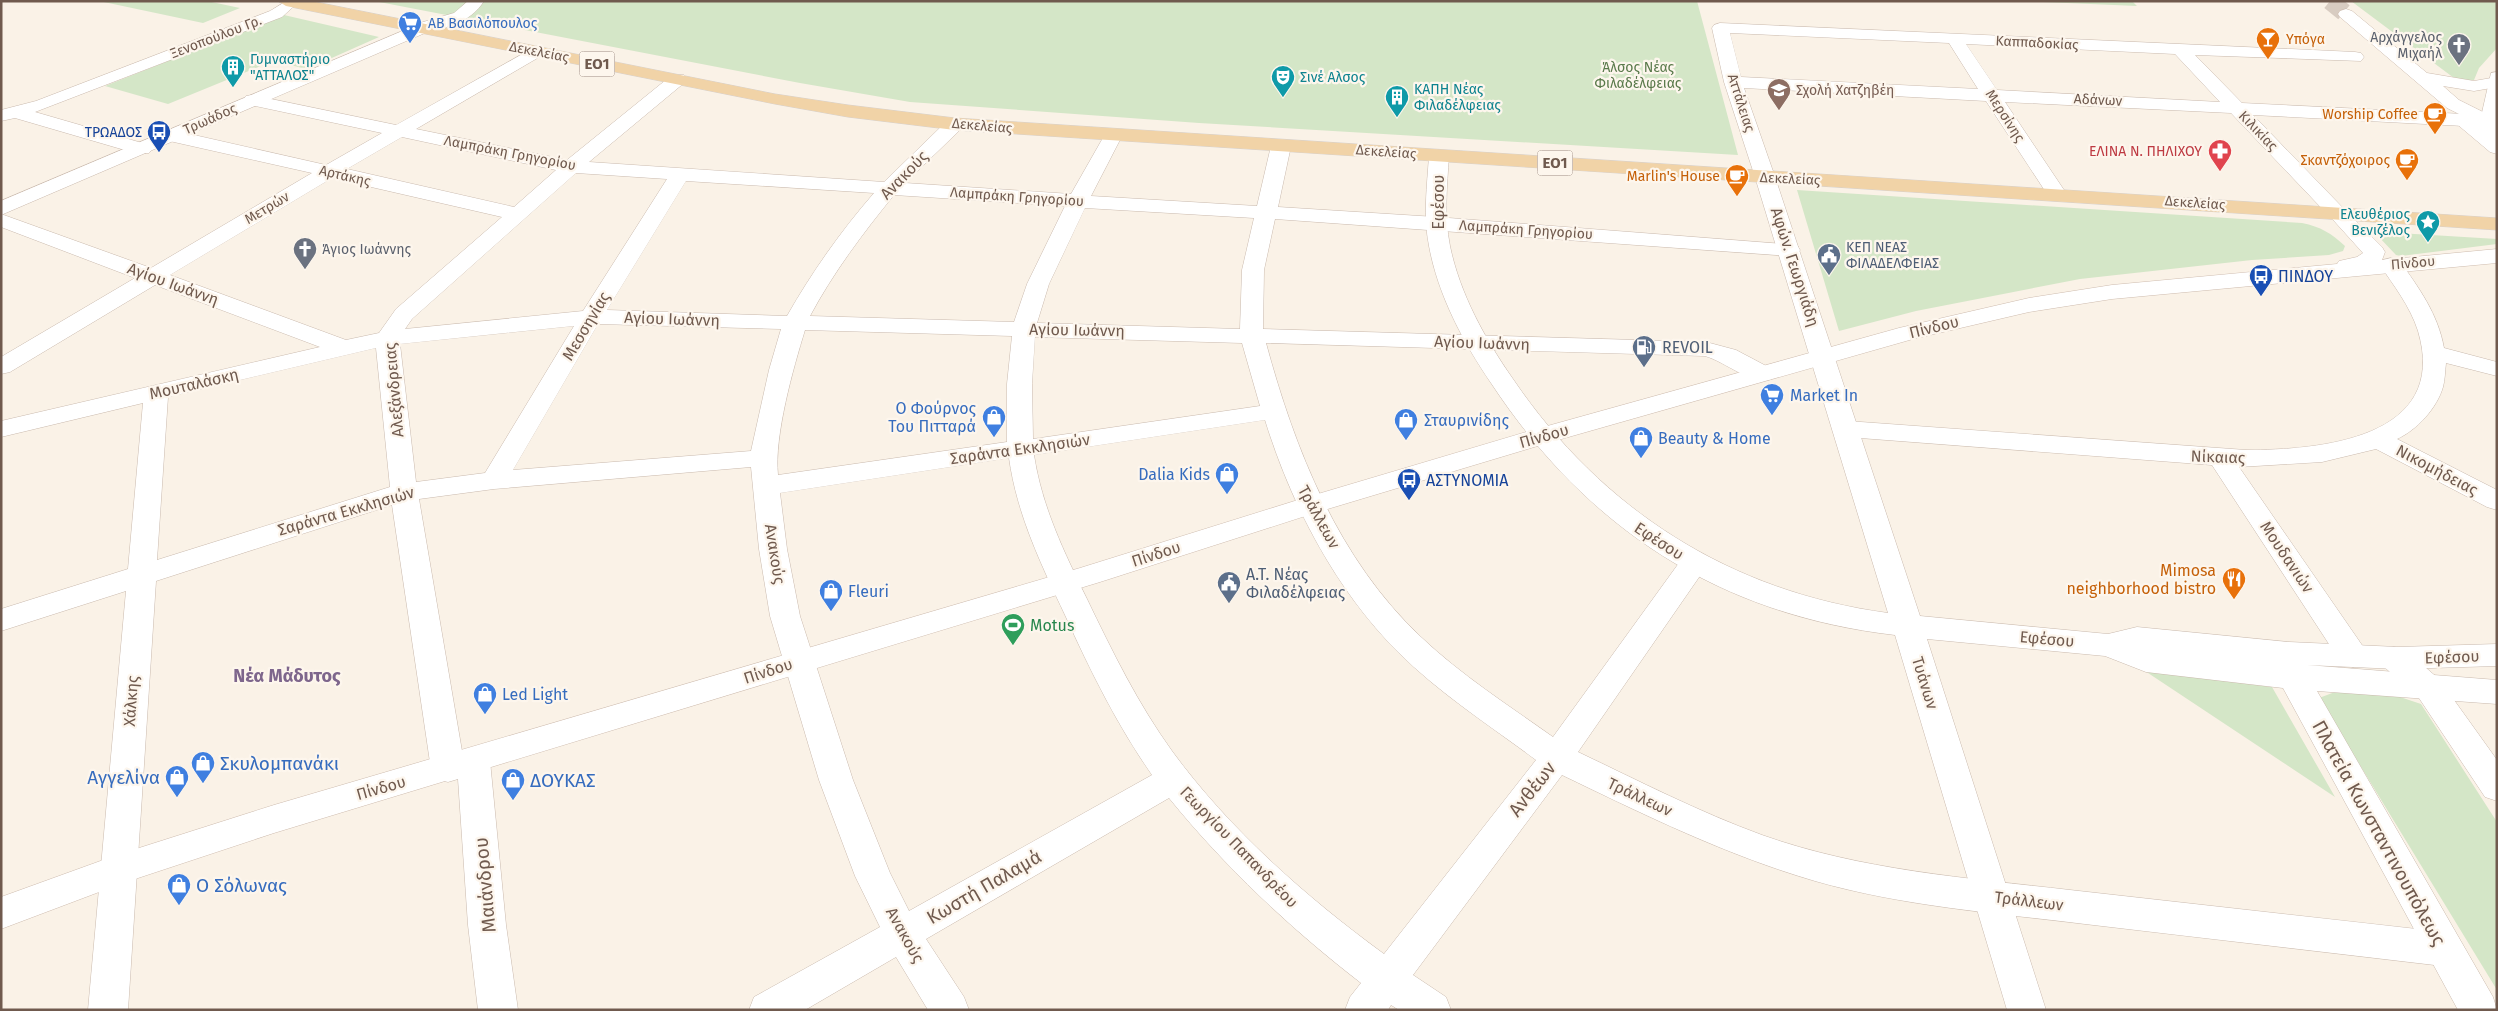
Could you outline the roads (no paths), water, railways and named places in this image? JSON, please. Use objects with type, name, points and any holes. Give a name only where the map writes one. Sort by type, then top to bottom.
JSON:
[{"type":"main road","name":"Δεκελείας","points":[[288,4],[848,111],[955,124],[1113,136],[2056,194],[2497,224]]},
{"type":"street","points":[[419,29],[434,18],[468,1]]},
{"type":"street","points":[[419,29],[447,21],[466,12],[476,1]]},
{"type":"street","name":"Ξενoπούλου Γρ.","points":[[5,112],[42,105],[276,14],[288,4]]},
{"type":"street","points":[[2329,13],[2381,46]]},
{"type":"street","points":[[2346,14],[2381,46],[2492,134]]},
{"type":"street","name":"Καππαδοκίας","points":[[1720,28],[2355,57]]},
{"type":"street","name":"Αττάλειας","points":[[1720,28],[1733,82],[1765,177]]},
{"type":"street","name":"Τρωάδος","points":[[1,209],[419,29]]},
{"type":"street","name":"Μερσίνης","points":[[1954,39],[2056,194]]},
{"type":"street","name":"Κιλικίας","points":[[2180,49],[2336,212]]},
{"type":"street","name":"Μετρών","points":[[1,367],[398,130],[535,52]]},
{"type":"street","points":[[2422,78],[2474,86],[2496,79],[2496,101],[2492,134]]},
{"type":"street","name":"Αλεξάνδρειας","points":[[461,765],[404,492],[387,338],[404,314],[571,167],[678,79]]},
{"type":"street","name":"Αδάνων","points":[[1733,82],[2464,120]]},
{"type":"street","name":"Λαμπράκη Γρηγορίου","points":[[252,100],[571,167],[1436,223],[1789,250]]},
{"type":"street","points":[[2453,104],[2464,120],[2492,134]]},
{"type":"street","points":[[5,112],[142,149]]},
{"type":"street","name":"Ανακούς","points":[[950,1010],[902,934],[873,876],[836,780],[798,661],[784,606],[773,549],[764,458],[781,370],[795,323],[835,256],[890,188],[955,124]]},
{"type":"street","name":"Αρτάκης","points":[[172,136],[518,214]]},
{"type":"street","name":"Γεωργίου Παπανδρέου","points":[[1113,136],[1077,201],[1038,285],[1024,329],[1020,387],[1021,450],[1029,496],[1065,583],[1105,666],[1144,735],[1174,779],[1204,814],[1252,864],[1315,925],[1385,980],[1432,1010]]},
{"type":"street","name":"Τράλλεων","points":[[1281,146],[1253,270],[1250,309],[1252,335],[1292,465],[1311,505],[1371,603],[1409,644],[1446,677],[1557,757],[1658,806],[1756,848],[1817,866],[1880,881],[1992,897],[2444,949]]},
{"type":"street","name":"Εφέσου","points":[[1438,156],[1436,223],[1447,271],[1477,343],[1504,387],[1542,436],[1603,501],[1653,540],[1694,563],[1764,593],[1820,611],[1907,626],[2108,645],[2146,660],[2291,665],[2428,687],[2497,692]]},
{"type":"street","name":"Μεσσηνίας","points":[[494,480],[591,317],[681,173]]},
{"type":"street","name":"Αφών. Γεωργιάδη","points":[[1765,177],[1824,357]]},
{"type":"street","name":"Πίνδου","points":[[2329,271],[2364,262],[2373,256],[2374,252],[2336,212]]},
{"type":"street","name":"Αγίου Ιωάννη","points":[[1,220],[345,348]]},
{"type":"street","name":"Πίνδου","points":[[1,913],[117,870],[274,820],[461,765],[798,661],[1065,583],[1311,505],[1542,436],[1934,326],[2037,304],[2112,292],[2497,256]]},
{"type":"street","name":"Νίκαιας","points":[[1847,429],[2220,458],[2323,454],[2377,438],[2411,418],[2426,402],[2434,379],[2432,338],[2422,310],[2391,265]]},
{"type":"street","name":"Αγίου Ιωάννη","points":[[387,338],[591,317],[1706,349],[1728,355],[1763,374]]},
{"type":"street","name":"Μουταλάσκη","points":[[1,429],[387,338]]},
{"type":"street","points":[[2434,353],[2497,369]]},
{"type":"street","name":"Τυάνων","points":[[1824,357],[2027,1010]]},
{"type":"street","name":"Χάλκης","points":[[108,1010],[140,574],[156,393]]},
{"type":"street","name":"Σαράντα Εκκλησιών","points":[[766,486],[1021,450],[1275,410]]},
{"type":"street","name":"Νικομήδειας","points":[[2377,438],[2497,501]]},
{"type":"street","name":"Σαράντα Εκκλησιών","points":[[1,620],[140,574],[404,492],[494,480],[764,458]]},
{"type":"street","name":"Μουδανιών","points":[[2220,458],[2353,656]]},
{"type":"street","name":"Ανθέων","points":[[1364,1010],[1557,757],[1694,563]]},
{"type":"street","name":"Εφέσου","points":[[2291,665],[2353,656],[2394,658],[2497,655]]},
{"type":"street","points":[[2394,658],[2428,687],[2497,787]]},
{"type":"street","name":"Πλατεία Κωνσταντινουπόλεως","points":[[2291,665],[2444,949],[2479,1010]]},
{"type":"street","name":"Μαιάνδρου","points":[[461,765],[487,924],[498,1010]]},
{"type":"street","name":"Κωστή Παλαμά","points":[[768,1010],[1174,779]]},
{"type":"tunnel","points":[[2330,1],[2346,14]]},
{"type":"place","name":"ΑΒ Βασιλόπουλος","points":[[410,44]]},
{"type":"place","name":"Υπόγα","points":[[2268,60]]},
{"type":"place","name":"Αρχάγγελος Μιχαήλ","points":[[2459,66]]},
{"type":"place","name":"Γυμναστήριο \"ΑΤΤΑΛΟΣ\"","points":[[233,88]]},
{"type":"place","name":"Σινέ Αλσος","points":[[1283,98]]},
{"type":"place","name":"Σχολή Χατζηβέη","points":[[1779,111]]},
{"type":"place","name":"ΚΑΠΗ Νέας Φιλαδέλφειας","points":[[1397,118]]},
{"type":"place","name":"Worship Coffee","points":[[2435,135]]},
{"type":"place","name":"ΤΡΩΑΔΟΣ","points":[[159,153]]},
{"type":"place","name":"ΕΛΙΝΑ Ν. ΠΗΛΙΧΟΥ","points":[[2220,172]]},
{"type":"place","name":"Σκαντζόχοιρος","points":[[2407,181]]},
{"type":"place","name":"Marlin's House","points":[[1737,197]]},
{"type":"place","name":"Ελευθέριος Βενιζέλος","points":[[2428,243]]},
{"type":"place","name":"Άγιος Ιωάννης","points":[[305,270]]},
{"type":"place","name":"ΚΕΠ ΝΕΑΣ ΦΙΛΑΔΕΛΦΕΙΑΣ","points":[[1829,276]]},
{"type":"place","name":"ΠΙΝΔΟΥ","points":[[2261,297]]},
{"type":"place","name":"REVOIL","points":[[1644,368]]},
{"type":"place","name":"Market In","points":[[1772,416]]},
{"type":"place","name":"Ο Φούρνος Του Πιτταρά","points":[[994,438]]},
{"type":"place","name":"Σταυρινίδης","points":[[1406,441]]},
{"type":"place","name":"Beauty & Home","points":[[1641,459]]},
{"type":"place","name":"Dalia Kids","points":[[1227,495]]},
{"type":"place","name":"ΑΣΤΥΝΟΜΙΑ","points":[[1409,501]]},
{"type":"place","name":"Mimosa neighborhood bistro","points":[[2234,600]]},
{"type":"place","name":"Α.Τ. Νέας Φιλαδέλφειας","points":[[1229,604]]},
{"type":"place","name":"Fleuri","points":[[831,612]]},
{"type":"place","name":"Motus","points":[[1013,646]]},
{"type":"place","name":"Led Light","points":[[485,715]]},
{"type":"place","name":"Σκυλομπανάκι","points":[[203,784]]},
{"type":"place","name":"Αγγελίνα","points":[[177,798]]},
{"type":"place","name":"ΔΟΥΚΑΣ","points":[[513,801]]},
{"type":"place","name":"Ο Σόλωνας","points":[[179,906]]},
{"type":"district","name":"Νέα Μάδυτος","points":[[287,676]]},
{"type":"park label","name":"Άλσος Νέας Φιλαδέλφειας","points":[[1638,76]]}]
